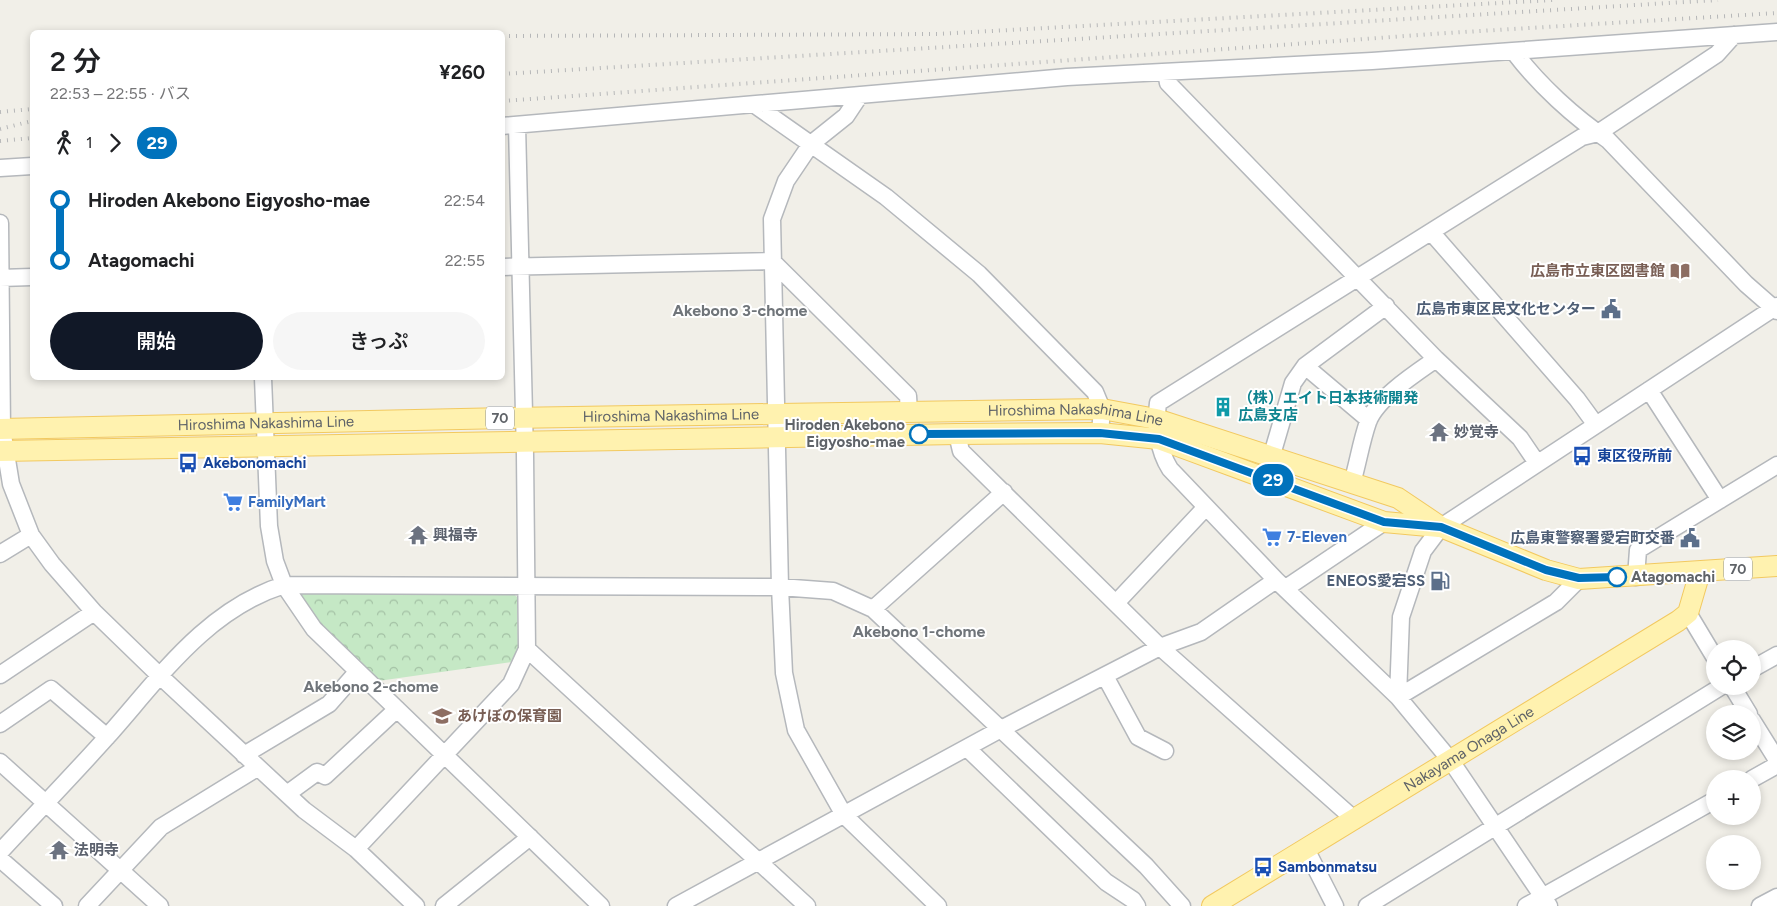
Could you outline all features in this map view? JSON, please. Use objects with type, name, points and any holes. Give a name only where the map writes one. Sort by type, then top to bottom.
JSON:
[{"type":"main road","name":"Hiroshima Nakashima Line","points":[[1,429],[524,418],[1102,410],[1156,419],[1398,498],[1441,527],[1546,570],[1579,578],[1636,577],[1777,566]]},
{"type":"main road","name":"Hiroshima Nakashima Line","points":[[3,451],[1100,433],[1159,439],[1384,522],[1441,527]]},
{"type":"main road","points":[[1688,613],[1700,572]]},
{"type":"main road","name":"Nakayama Onaga Line","points":[[1212,906],[1451,761],[1688,613]]},
{"type":"street","points":[[356,849],[511,684],[527,649],[525,441],[520,266],[510,125],[1067,77],[1514,52],[1777,32]]},
{"type":"street","points":[[1546,901],[1451,761],[1398,697],[1281,584],[1170,469],[1165,462],[1159,439],[1156,419],[1158,403],[1432,233],[1582,137],[1598,133],[1717,54],[1734,35]]},
{"type":"street","points":[[1398,697],[1401,617],[1423,551],[1441,527],[1776,307],[1746,284],[1608,140],[1589,128],[1526,68],[1514,52]]},
{"type":"street","points":[[1166,72],[1168,83],[1436,359],[1520,438],[1536,463]]},
{"type":"street","points":[[860,95],[846,116],[811,144],[786,181],[772,219],[780,587],[784,673],[796,730],[844,815],[938,906]]},
{"type":"street","points":[[755,105],[886,196],[979,274],[1095,392],[1102,410],[1100,433]]},
{"type":"street","points":[[0,168],[30,166]]},
{"type":"street","points":[[0,223],[1,429],[3,451],[12,484],[31,535],[52,564],[94,612],[159,675],[257,768],[304,810],[356,849],[416,906]]},
{"type":"street","points":[[1432,233],[1577,399],[1596,425]]},
{"type":"street","points":[[505,267],[772,261],[908,396],[909,412]]},
{"type":"street","points":[[0,278],[30,277]]},
{"type":"street","points":[[1271,458],[1293,383],[1305,366],[1386,306]]},
{"type":"street","points":[[1352,483],[1369,420],[1380,405],[1408,379],[1436,359]]},
{"type":"street","points":[[1305,366],[1369,420]]},
{"type":"street","points":[[263,380],[269,526],[275,561],[284,586],[314,629],[602,906]]},
{"type":"street","points":[[1649,390],[1720,500]]},
{"type":"street","points":[[957,434],[958,448],[1160,647],[1355,820]]},
{"type":"street","points":[[1636,577],[1638,550],[1777,465]]},
{"type":"street","points":[[873,609],[1004,492]]},
{"type":"street","points":[[1116,603],[1206,507]]},
{"type":"street","points":[[676,906],[1001,729],[1160,647],[1201,632],[1384,522]]},
{"type":"street","points":[[0,554],[31,535]]},
{"type":"street","points":[[1398,697],[1556,602],[1579,578]]},
{"type":"street","points":[[0,852],[107,737],[159,675],[210,626],[237,606],[262,592],[284,586],[780,587],[833,591],[873,609],[1146,866],[1182,906]]},
{"type":"street","points":[[0,675],[94,612]]},
{"type":"street","points":[[1688,613],[1706,643]]},
{"type":"street","points":[[527,649],[807,906]]},
{"type":"street","points":[[1761,664],[1777,655]]},
{"type":"street","points":[[244,755],[329,704],[357,672]]},
{"type":"street","points":[[1105,676],[1138,736],[1165,751]]},
{"type":"street","points":[[0,724],[51,689],[107,737]]},
{"type":"street","points":[[1367,906],[1497,828],[1708,695]]},
{"type":"street","points":[[287,794],[318,772],[325,776],[397,709]]},
{"type":"street","points":[[1761,734],[1777,760]]},
{"type":"street","points":[[967,748],[1106,882],[1133,900],[1137,906]]},
{"type":"street","points":[[0,762],[160,906]]},
{"type":"street","points":[[1761,774],[1777,765]]},
{"type":"street","points":[[87,906],[161,826],[257,768]]},
{"type":"street","points":[[1526,906],[1546,901],[1706,805]]},
{"type":"street","points":[[444,906],[530,837]]},
{"type":"street","points":[[1306,849],[1336,906]]},
{"type":"street","points":[[0,859],[54,906]]},
{"type":"street","points":[[1760,906],[1777,896]]},
{"type":"green space","points":[[509,590],[517,597],[518,650],[512,662],[378,681],[335,642],[298,597],[300,591]]},
{"type":"railway","points":[[505,36],[937,34],[1553,0]]},
{"type":"railway","points":[[505,74],[1718,0]]},
{"type":"railway","points":[[505,101],[1447,33],[1777,13]]},
{"type":"railway","points":[[0,112],[30,109]]},
{"type":"railway","points":[[0,129],[30,122]]},
{"type":"railway","points":[[0,141],[30,138]]},
{"type":"bus line","name":"29","points":[[919,434],[1100,433],[1159,439],[1384,522],[1441,527],[1546,570],[1579,578],[1617,577]]},
{"type":"place","name":"広島市立東区図書館","points":[[1680,271]]},
{"type":"place","name":"広島市東区民文化センター","points":[[1611,309]]},
{"type":"place","name":"（株）エイト日本技術開発 広島支店","points":[[1223,407]]},
{"type":"place","name":"妙覚寺","points":[[1439,432]]},
{"type":"place","name":"Hiroden Akebono Eigyosho-mae","points":[[919,434]]},
{"type":"place","name":"東区役所前","points":[[1582,456]]},
{"type":"place","name":"Akebonomachi","points":[[188,463]]},
{"type":"place","name":"FamilyMart","points":[[233,502]]},
{"type":"place","name":"興福寺","points":[[418,535]]},
{"type":"place","name":"7-Eleven","points":[[1272,537]]},
{"type":"place","name":"広島東警察署愛宕町交番","points":[[1690,538]]},
{"type":"place","name":"Atagomachi","points":[[1617,577]]},
{"type":"place","name":"ENEOS愛宕SS","points":[[1440,581]]},
{"type":"place","name":"あけぼの保育園","points":[[442,716]]},
{"type":"place","name":"法明寺","points":[[59,850]]},
{"type":"place","name":"Sambonmatsu","points":[[1263,867]]},
{"type":"district","name":"Akebono 3-chome","points":[[740,310]]},
{"type":"district","name":"Akebono 1-chome","points":[[919,631]]},
{"type":"district","name":"Akebono 2-chome","points":[[371,686]]}]
